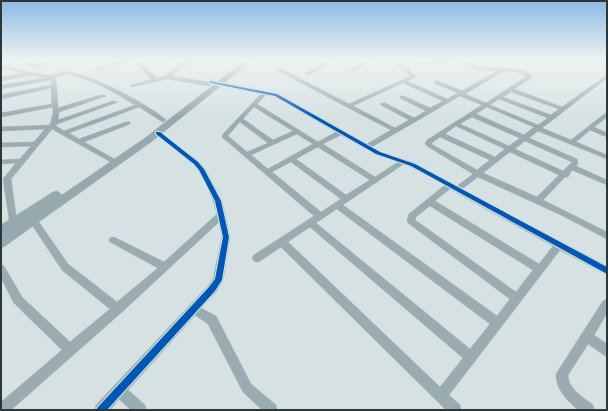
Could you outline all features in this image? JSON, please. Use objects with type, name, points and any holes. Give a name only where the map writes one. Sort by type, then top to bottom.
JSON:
[{"type":"street","points":[[1,87],[44,79]]},
{"type":"street","points":[[13,223],[4,179],[22,161],[52,126],[55,108],[53,86],[50,79]]},
{"type":"street","points":[[90,79],[140,105],[163,120]]},
{"type":"street","points":[[133,86],[155,79]]},
{"type":"street","points":[[183,79],[221,83],[276,95],[381,155],[404,161],[607,271]]},
{"type":"street","points":[[3,236],[33,220],[113,161],[215,79]]},
{"type":"street","points":[[3,236],[13,223],[158,133],[226,79]]},
{"type":"street","points":[[298,79],[395,130]]},
{"type":"street","points":[[349,106],[407,79]]},
{"type":"street","points":[[366,147],[486,79]]},
{"type":"street","points":[[526,79],[511,90],[429,141],[428,144],[477,173],[538,201],[607,236]]},
{"type":"street","points":[[517,298],[412,224],[411,218],[430,202],[495,160],[603,79]]},
{"type":"street","points":[[402,81],[448,101]]},
{"type":"street","points":[[436,82],[462,93],[485,106],[607,157]]},
{"type":"street","points":[[1,97],[53,86]]},
{"type":"street","points":[[511,90],[563,108]]},
{"type":"street","points":[[265,92],[225,135],[225,137],[320,216]]},
{"type":"street","points":[[1,115],[55,108],[103,96]]},
{"type":"street","points":[[402,97],[431,110]]},
{"type":"street","points":[[499,97],[551,117]]},
{"type":"street","points":[[1,129],[52,126],[115,102]]},
{"type":"street","points":[[254,104],[375,180]]},
{"type":"street","points":[[383,104],[414,120]]},
{"type":"street","points":[[64,133],[140,105]]},
{"type":"street","points":[[471,114],[572,159],[575,163],[572,168],[538,201]]},
{"type":"street","points":[[572,142],[607,115]]},
{"type":"street","points":[[240,119],[272,143]]},
{"type":"street","points":[[78,142],[128,123]]},
{"type":"street","points":[[456,124],[566,175]]},
{"type":"street","points":[[52,126],[113,161]]},
{"type":"street","points":[[590,128],[607,135]]},
{"type":"street","points":[[247,155],[298,131]]},
{"type":"street","points":[[267,172],[341,132]]},
{"type":"street","points":[[101,410],[218,280],[226,241],[218,201],[201,169],[196,163],[158,133]]},
{"type":"street","points":[[440,134],[495,160]]},
{"type":"street","points":[[1,145],[36,144]]},
{"type":"street","points":[[291,159],[346,199]]},
{"type":"street","points":[[1,162],[22,161]]},
{"type":"street","points":[[257,258],[404,161]]},
{"type":"street","points":[[572,168],[607,183]]},
{"type":"street","points":[[430,202],[539,270]]},
{"type":"street","points":[[337,205],[498,323]]},
{"type":"street","points":[[3,408],[118,309],[222,215]]},
{"type":"street","points":[[33,220],[64,267],[118,309]]},
{"type":"street","points":[[310,223],[471,357]]},
{"type":"street","points":[[113,240],[165,267]]},
{"type":"street","points":[[282,242],[456,410]]},
{"type":"street","points":[[440,396],[559,245]]},
{"type":"street","points":[[1,269],[18,300],[70,350]]},
{"type":"street","points":[[588,410],[572,396],[561,381],[562,374],[607,304]]},
{"type":"street","points":[[193,309],[212,320],[247,388],[271,410]]},
{"type":"street","points":[[586,336],[607,352]]},
{"type":"street","points":[[119,390],[140,410]]},
{"type":"cycle path","points":[[211,82],[276,95],[378,153],[413,165],[607,271]]},
{"type":"cycle path","points":[[101,410],[212,289],[218,280],[226,237],[218,201],[201,169],[196,163],[158,133]]}]
